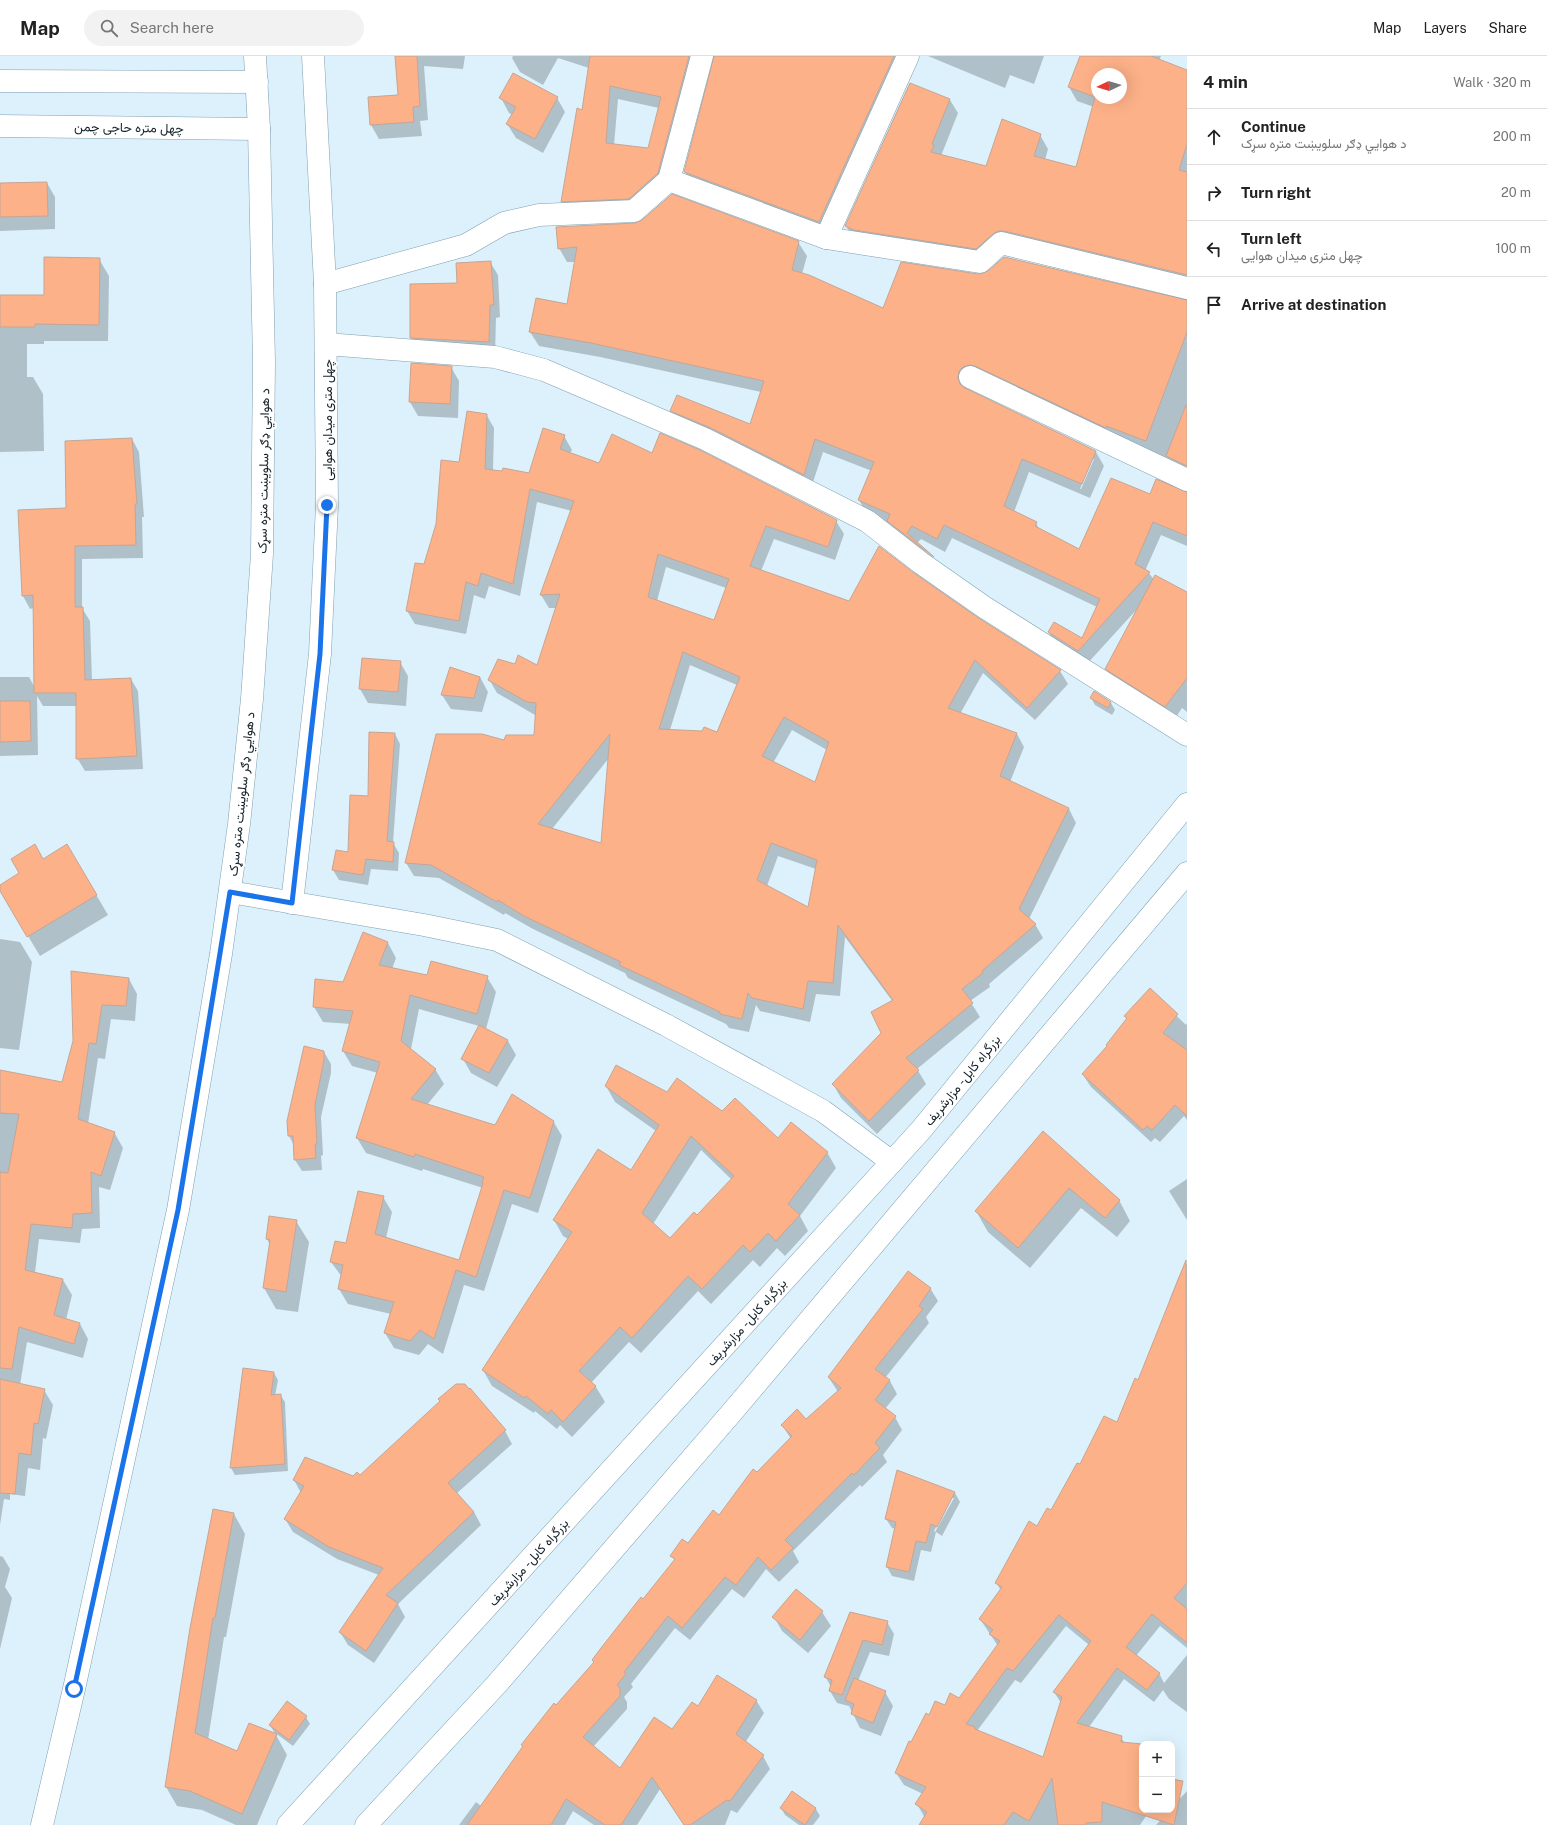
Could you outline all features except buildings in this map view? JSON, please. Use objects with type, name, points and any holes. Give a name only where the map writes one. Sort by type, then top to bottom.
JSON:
[{"type":"main road","name":"د هوايي ډګر سلویښت متره سړک","points":[[42,1825],[74,1689],[178,1210],[230,892],[252,699],[262,554],[264,362],[259,129],[255,56]]},
{"type":"main road","name":"چهل متری میدان هوایی","points":[[292,903],[320,654],[327,505],[325,284],[312,56]]},
{"type":"main road","points":[[325,284],[466,245],[504,223],[539,214],[634,210],[669,180],[702,56]]},
{"type":"main road","points":[[826,238],[908,56]]},
{"type":"main road","points":[[0,81],[257,82]]},
{"type":"main road","name":"چهل متره حاجی چمن","points":[[0,126],[259,129]]},
{"type":"main road","points":[[669,180],[826,238],[980,262],[1001,243],[1187,288]]},
{"type":"main road","points":[[326,344],[495,357],[544,370],[705,439],[867,521],[921,563],[984,607],[1187,735]]},
{"type":"main road","points":[[970,377],[1187,480]]},
{"type":"main road","name":"بزرگراه کابل - مزارشریف","points":[[288,1825],[921,1130],[1187,804]]},
{"type":"main road","points":[[366,1825],[496,1685],[733,1411],[1187,873]]},
{"type":"main road","points":[[230,892],[424,925],[497,940],[666,1025],[823,1111],[892,1162]]},
{"type":"route","points":[[74,1689],[178,1210],[230,892],[292,903],[320,654],[327,505]]}]
